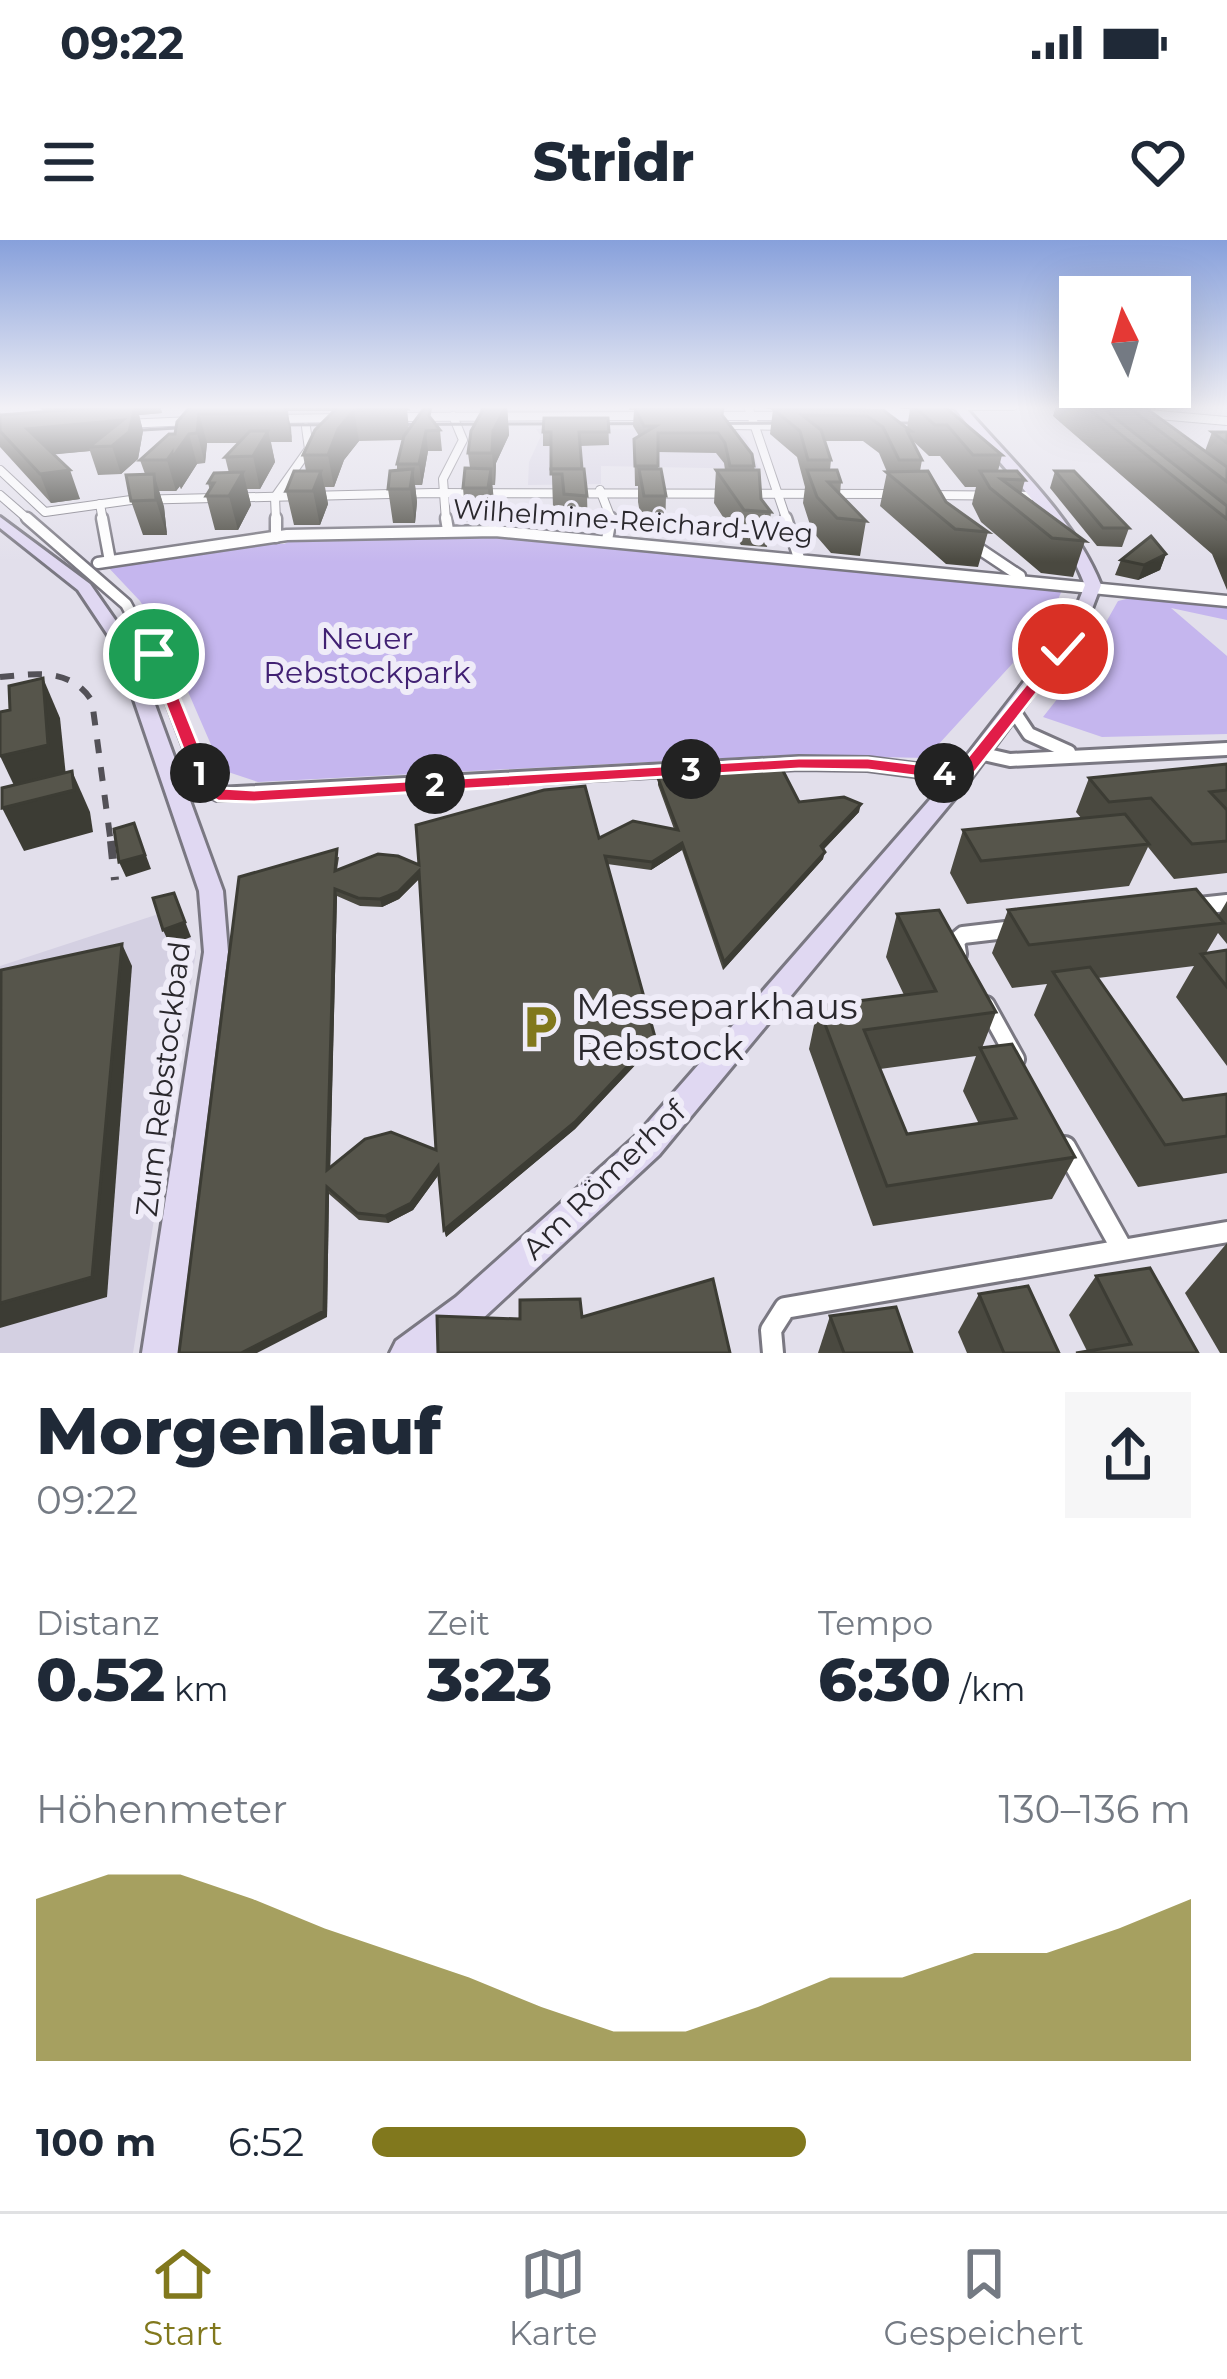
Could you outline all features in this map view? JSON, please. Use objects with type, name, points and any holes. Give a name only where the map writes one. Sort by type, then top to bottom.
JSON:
[{"type":"main road","points":[[998,458],[1076,551],[1093,585]]},
{"type":"main road","name":"Zum Rebstockbad","points":[[0,521],[71,574],[118,633],[211,891],[216,952],[160,1353]]},
{"type":"main road","name":"Am Römerhof","points":[[408,1353],[468,1309],[648,1145],[962,776],[1063,649],[1093,585]]},
{"type":"street","points":[[276,537],[274,497],[302,458]]},
{"type":"street","points":[[448,530],[442,480],[455,458]]},
{"type":"street","points":[[765,458],[799,557]]},
{"type":"street","points":[[0,470],[40,512],[118,501],[600,490],[1034,496]]},
{"type":"street","points":[[928,476],[948,516]]},
{"type":"street","points":[[118,501],[140,482]]},
{"type":"street","points":[[600,490],[614,523],[607,540]]},
{"type":"street","points":[[0,495],[24,519],[87,565],[126,604],[154,654],[206,786],[218,794],[799,764],[868,764],[962,776]]},
{"type":"street","name":"Wilhelmine-Reichard-Weg","points":[[100,504],[104,562],[276,537],[495,531],[1188,597]]},
{"type":"street","points":[[956,532],[1025,578]]},
{"type":"street","points":[[1188,597],[1227,601]]},
{"type":"street","points":[[1188,597],[1227,612]]},
{"type":"street","points":[[1013,710],[1029,734],[1047,745],[1092,755]]},
{"type":"street","points":[[979,753],[1010,760],[1227,749]]},
{"type":"street","points":[[1166,910],[1227,903]]},
{"type":"street","points":[[968,972],[955,946],[959,938],[1031,927]]},
{"type":"street","points":[[979,992],[1022,1070]]},
{"type":"street","points":[[1055,1129],[1122,1249]]},
{"type":"street","points":[[773,1353],[771,1330],[785,1308],[1227,1232]]},
{"type":"shaded area","points":[[531,458],[754,458],[759,469],[601,466],[601,484],[528,485]]},
{"type":"shaded area","points":[[180,907],[196,952],[133,1353],[0,1353],[0,966]]},
{"type":"green space","name":"Neuer Rebstockpark","points":[[478,533],[1063,588],[1046,627],[926,758],[786,755],[258,782],[222,770],[166,641],[140,601],[107,566],[250,542],[284,544],[299,537]]},
{"type":"green space","points":[[1139,596],[1227,605],[1227,620],[1171,608],[1227,656],[1227,734],[1102,737],[1043,717],[1077,674],[1118,601]]},
{"type":"building","points":[[25,458],[57,458],[70,470],[40,474]]},
{"type":"building","points":[[399,458],[420,458],[419,464],[397,464]]},
{"type":"building","points":[[551,458],[581,458],[582,469],[551,469]]},
{"type":"building","points":[[635,458],[658,458],[658,466],[635,466]]},
{"type":"building","points":[[728,458],[753,458],[754,466],[730,466]]},
{"type":"building","points":[[1150,458],[1166,458],[1227,506],[1227,519]]},
{"type":"building","points":[[1195,458],[1215,458],[1227,467],[1227,482]]},
{"type":"building","points":[[465,468],[491,469],[488,488],[463,488]]},
{"type":"building","points":[[413,469],[410,489],[388,489],[390,471]]},
{"type":"building","points":[[551,469],[584,469],[587,496],[564,494],[562,474],[551,474]]},
{"type":"building","points":[[639,469],[661,469],[666,496],[644,496]]},
{"type":"building","points":[[716,470],[759,470],[761,499],[771,512],[744,510]]},
{"type":"building","points":[[807,470],[837,470],[841,482],[828,482],[866,521],[837,518],[817,497]]},
{"type":"building","points":[[294,471],[321,471],[313,491],[286,491]]},
{"type":"building","points":[[928,471],[946,502],[988,532],[955,529],[886,472]]},
{"type":"building","points":[[980,471],[1017,471],[1025,480],[1001,479],[1085,541],[1052,538],[990,488]]},
{"type":"building","points":[[1055,471],[1074,471],[1129,528],[1103,528]]},
{"type":"building","points":[[243,472],[229,496],[206,496],[214,473]]},
{"type":"building","points":[[154,474],[156,500],[131,501],[126,475]]},
{"type":"building","points":[[1151,536],[1166,554],[1144,565],[1121,560]]},
{"type":"building","points":[[43,678],[48,745],[0,756],[0,712],[10,710],[9,686]]},
{"type":"building","points":[[1227,764],[1227,790],[1210,792],[1227,810],[1227,841],[1192,844],[1151,798],[1109,802],[1089,778]]},
{"type":"building","points":[[781,767],[799,802],[844,797],[861,804],[821,846],[825,852],[724,962],[682,843],[652,862],[605,856],[655,1037],[575,1122],[444,1230],[438,1166],[411,1203],[385,1216],[357,1213],[327,1187],[324,1311],[241,1353],[179,1353],[239,877],[337,849],[335,871],[378,854],[419,865],[416,825],[544,790],[585,786],[599,838],[633,821],[678,830],[658,778]],"holes":[[[419,871],[436,1150],[391,1132],[365,1139],[327,1170],[335,889],[358,898],[380,899],[398,892]]]},
{"type":"building","points":[[72,771],[74,790],[2,808],[2,788]]},
{"type":"building","points":[[1125,814],[1149,844],[981,861],[963,830]]},
{"type":"building","points":[[134,823],[145,855],[119,862],[114,829]]},
{"type":"building","points":[[1196,889],[1224,923],[1029,945],[1008,910]]},
{"type":"building","points":[[174,893],[185,922],[163,930],[153,898]]},
{"type":"building","points":[[939,910],[996,1012],[864,1030],[907,1134],[1016,1118],[980,1048],[1012,1044],[1075,1157],[887,1186],[818,1006],[936,991],[897,914]]},
{"type":"building","points":[[122,944],[92,1277],[0,1303],[1,970]]},
{"type":"building","points":[[1227,950],[1227,987],[1201,954]]},
{"type":"building","points":[[1090,967],[1183,1100],[1227,1094],[1227,1136],[1165,1145],[1053,972]]},
{"type":"building","points":[[1150,1268],[1198,1353],[1076,1353],[1131,1344],[1096,1276]]},
{"type":"building","points":[[713,1279],[730,1353],[438,1353],[437,1316],[520,1319],[520,1300],[580,1299],[582,1317]]},
{"type":"building","points":[[1028,1286],[1059,1353],[1004,1353],[979,1294]]},
{"type":"building","points":[[896,1307],[912,1353],[844,1353],[830,1316]]},
{"type":"railway","points":[[0,677],[39,674],[63,678],[92,701],[111,844]]},
{"type":"railway","points":[[111,841],[115,880]]},
{"type":"place","name":"Messeparkhaus Rebstock","points":[[540,1027]]},
{"type":"route","points":[[154,654],[206,786],[225,796],[254,796],[799,764],[868,764],[962,776],[1063,649]]}]
